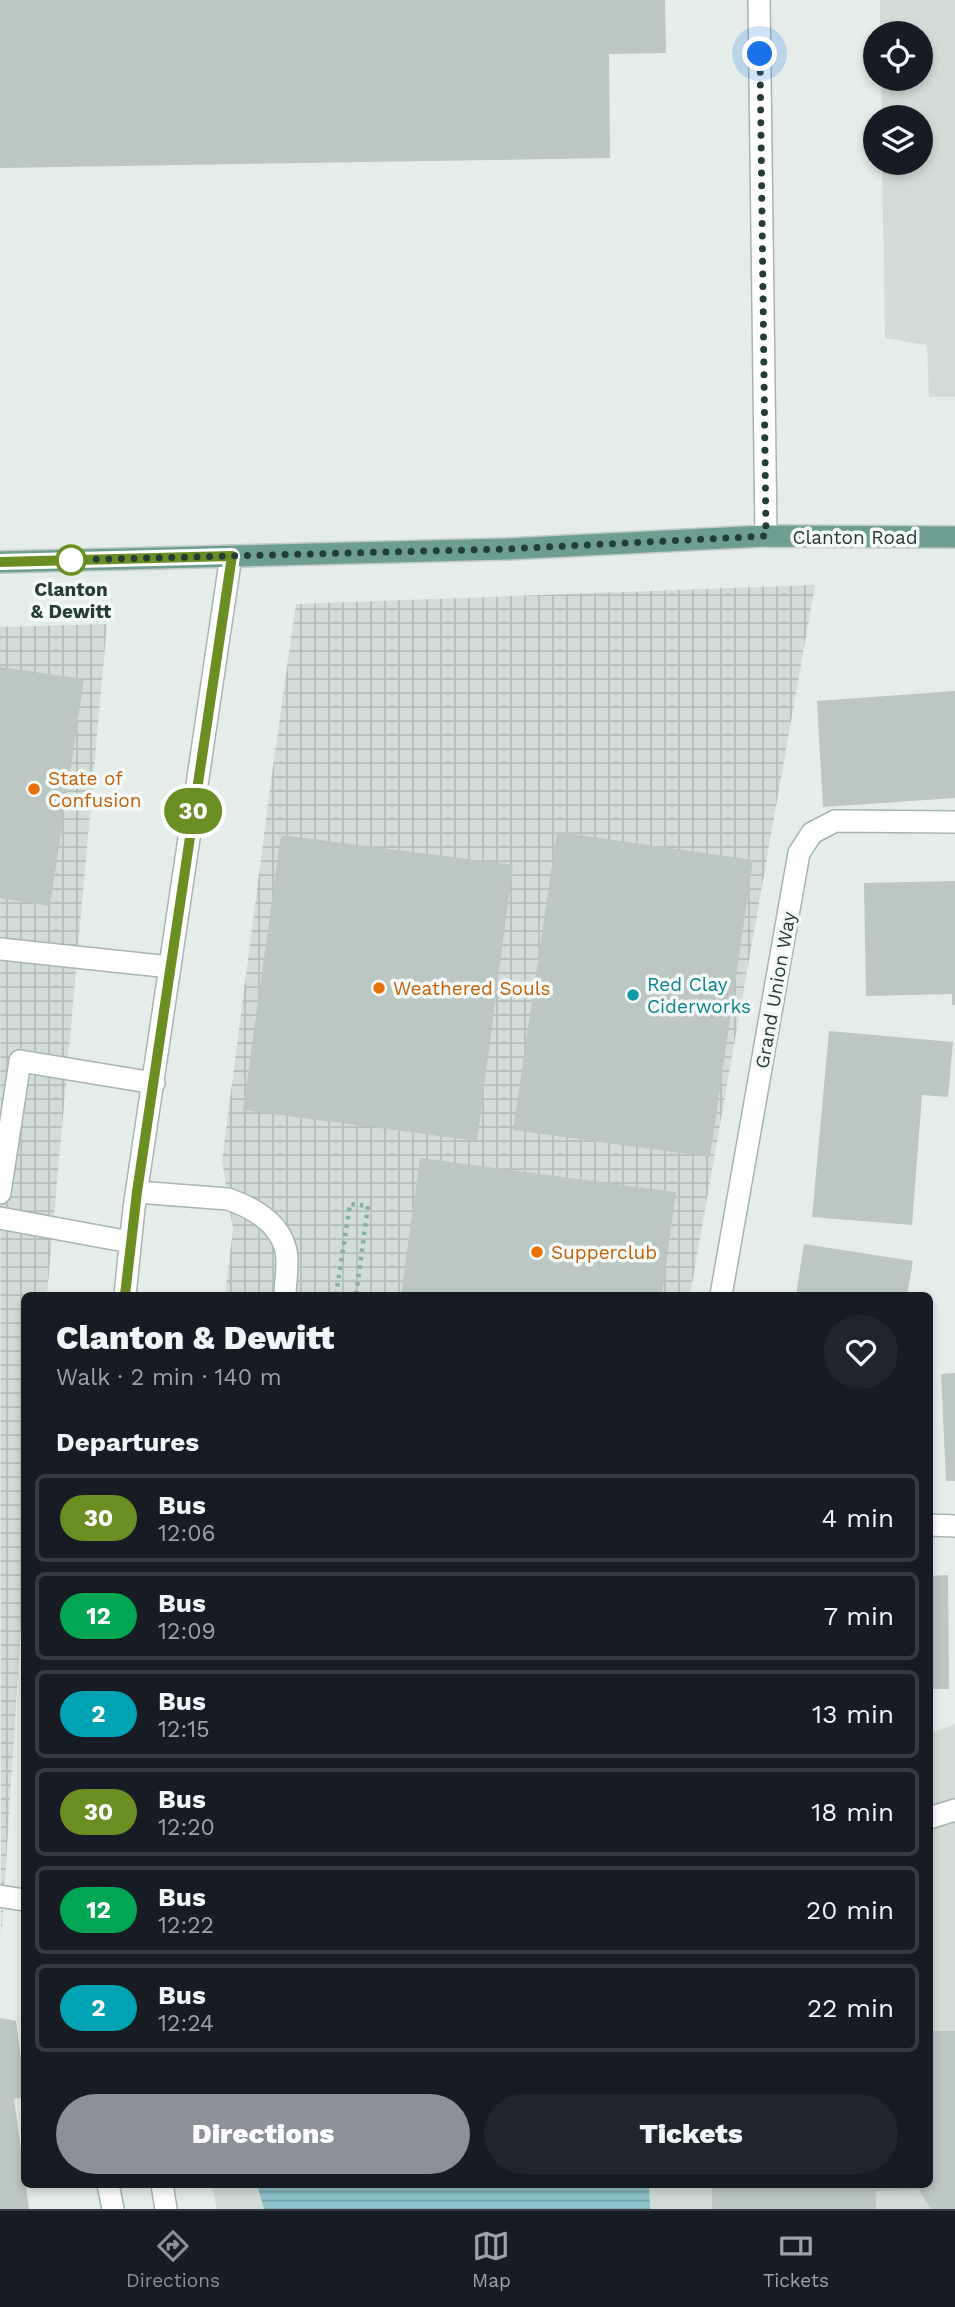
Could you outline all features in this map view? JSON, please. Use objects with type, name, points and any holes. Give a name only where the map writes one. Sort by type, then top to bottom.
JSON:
[{"type":"main road","name":"Clanton Road","points":[[0,562],[506,549],[766,536],[955,537]]},
{"type":"street","points":[[759,0],[766,536]]},
{"type":"street","points":[[125,1292],[137,1192],[232,556]]},
{"type":"street","name":"Grand Union Way","points":[[721,1292],[799,853],[812,833],[835,821],[955,822]]},
{"type":"street","points":[[0,949],[170,967]]},
{"type":"street","points":[[0,1193],[20,1061],[154,1083]]},
{"type":"street","points":[[137,1192],[228,1199],[274,1223],[286,1252],[285,1292]]},
{"type":"street","points":[[0,1218],[130,1242]]},
{"type":"street","points":[[933,1525],[955,1526]]},
{"type":"street","points":[[933,1817],[955,1810]]},
{"type":"street","points":[[0,1896],[21,1900]]},
{"type":"street","points":[[109,2188],[113,2209]]},
{"type":"street","points":[[163,2188],[166,2209]]},
{"type":"path","points":[[336,1292],[350,1204],[368,1206],[356,1292]]},
{"type":"shaded area","points":[[880,0],[955,0],[955,397],[929,397],[927,345],[885,338],[882,175],[933,175],[933,105],[882,105],[881,91],[933,91],[933,21],[880,21]]},
{"type":"shaded area","points":[[815,585],[691,1292],[225,1292],[233,1229],[222,1161],[296,604]]},
{"type":"shaded area","points":[[107,624],[47,1292],[21,1292],[21,1624],[1,1943],[0,627]]},
{"type":"shaded area","points":[[955,1724],[955,2209],[217,2209],[212,2188],[933,2188],[933,1732]]},
{"type":"water","points":[[258,2188],[649,2188],[650,2209],[264,2209]]},
{"type":"building","points":[[0,0],[665,0],[666,53],[609,54],[610,158],[0,168]]},
{"type":"building","name":"State of Confusion","points":[[0,667],[84,679],[50,906],[0,898]]},
{"type":"building","points":[[955,691],[955,798],[823,807],[817,701]]},
{"type":"building","name":"Red Clay Ciderworks","points":[[557,832],[753,860],[710,1157],[513,1130]]},
{"type":"building","name":"Weathered Souls","points":[[281,835],[513,865],[477,1141],[243,1110]]},
{"type":"building","points":[[955,881],[955,1005],[952,1005],[952,994],[866,996],[864,883]]},
{"type":"building","points":[[829,1031],[953,1042],[948,1097],[922,1095],[912,1225],[812,1217]]},
{"type":"building","name":"Supperclub","points":[[420,1158],[676,1192],[662,1292],[401,1292]]},
{"type":"building","points":[[804,1244],[913,1261],[908,1292],[796,1292]]},
{"type":"building","points":[[955,1373],[955,1481],[946,1481],[941,1374]]},
{"type":"building","points":[[948,1575],[949,1689],[933,1689],[933,1576]]},
{"type":"building","points":[[0,2018],[16,2021],[21,2058],[21,2098],[14,2099],[21,2150],[21,2188],[26,2188],[29,2209],[0,2209]]},
{"type":"building","points":[[933,2031],[955,2031],[955,2209],[931,2209],[919,2190],[876,2191],[876,2209],[712,2209],[712,2188],[933,2188]]},
{"type":"bus line","name":"30","points":[[0,562],[232,556],[137,1192],[125,1292]]},
{"type":"place","name":"Clanton & Dewitt","points":[[71,560]]},
{"type":"place","name":"State of Confusion","points":[[34,789]]},
{"type":"place","name":"Weathered Souls","points":[[379,988]]},
{"type":"place","name":"Red Clay Ciderworks","points":[[633,995]]},
{"type":"place","name":"Supperclub","points":[[537,1252]]},
{"type":"route","points":[[71,560],[506,549],[766,536],[760,54]]}]
